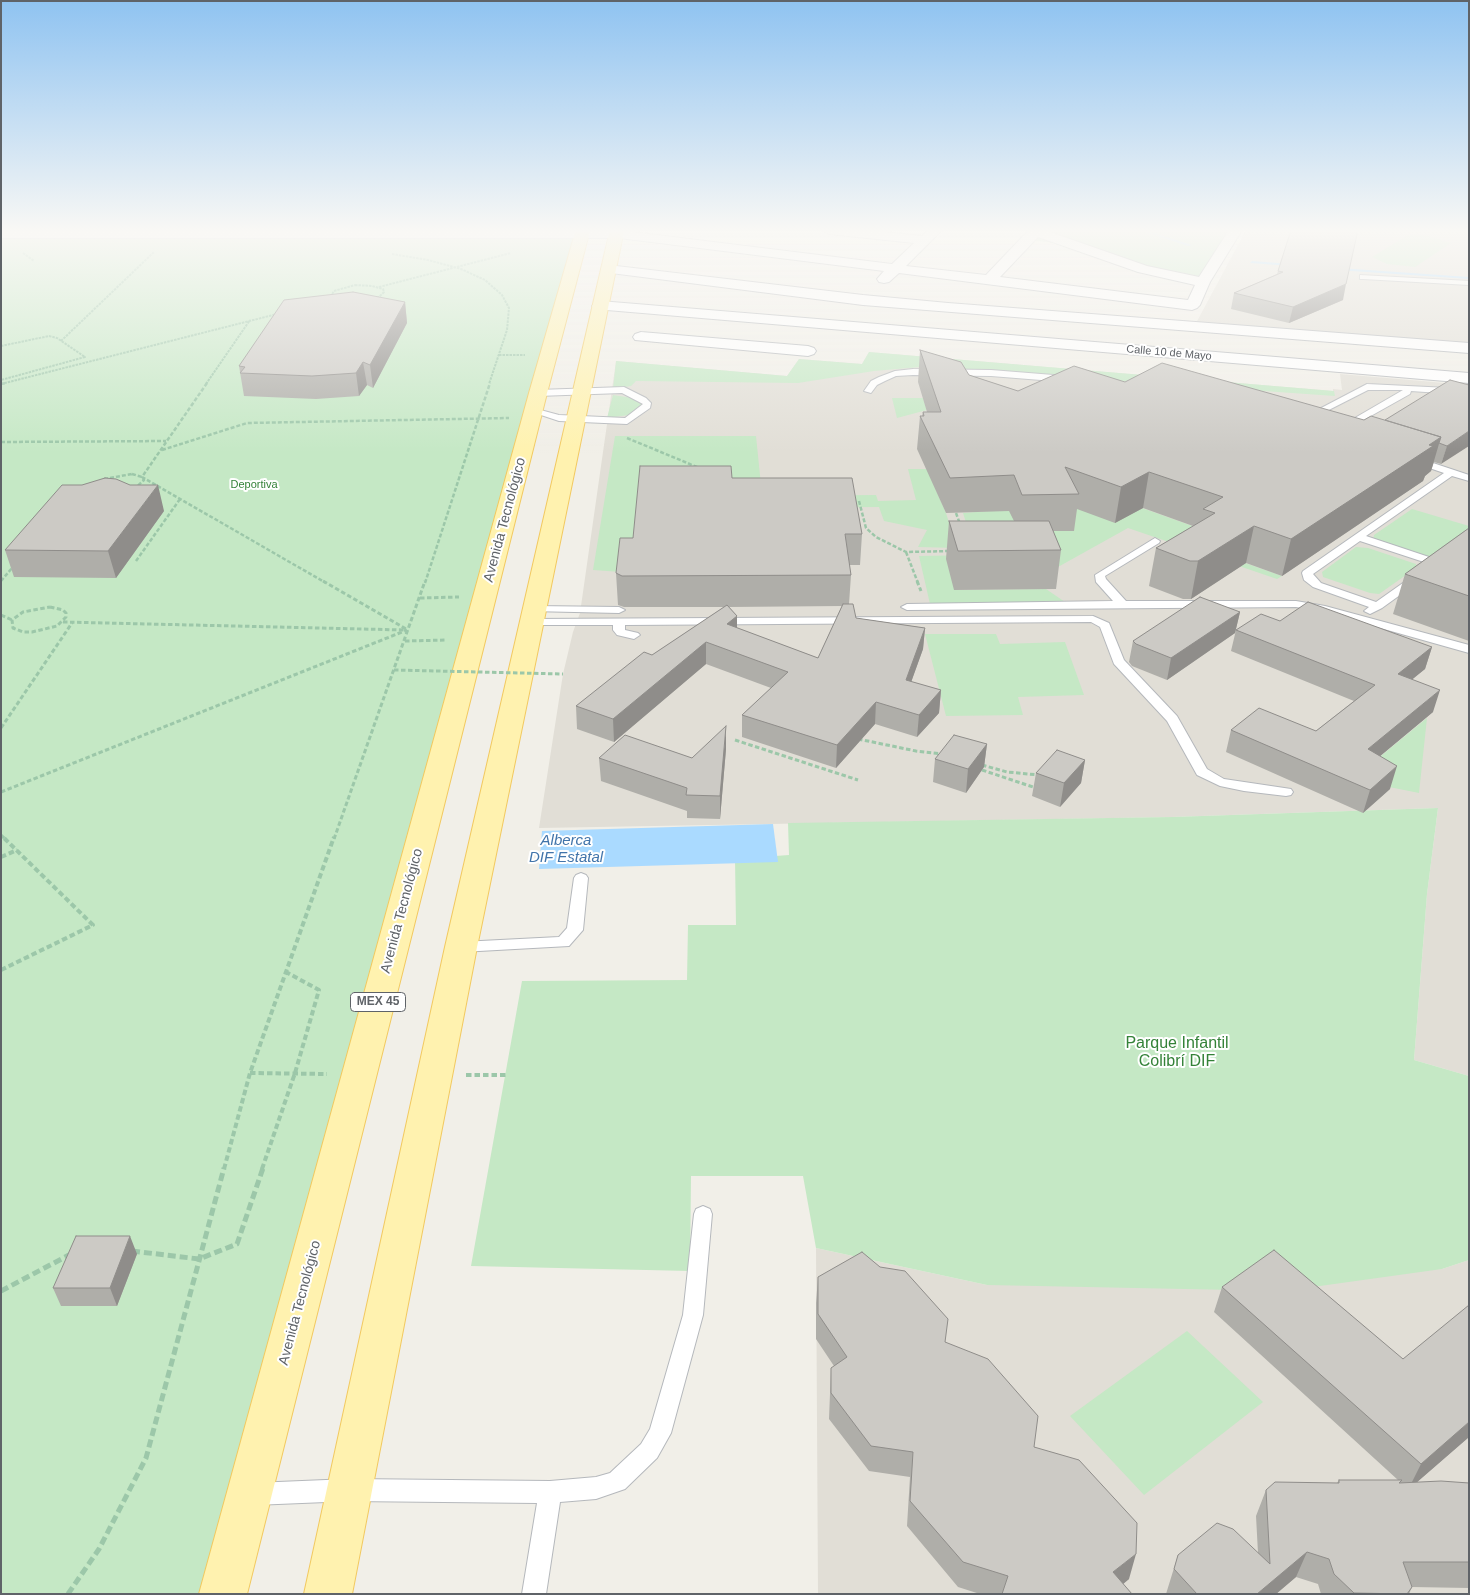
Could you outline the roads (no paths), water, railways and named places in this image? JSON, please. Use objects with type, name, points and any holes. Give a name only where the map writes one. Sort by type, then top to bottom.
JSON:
[{"type":"main road","name":"Avenida Tecnológico","points":[[223,1594],[251,1494],[359,1074],[562,304]]},
{"type":"main road","points":[[328,1594],[461,947],[600,306]]},
{"type":"street","points":[[917,304],[1469,348]]},
{"type":"street","points":[[1182,326],[1192,305],[1187,304]]},
{"type":"street","name":"Calle 10 de Mayo","points":[[600,306],[1469,378]]},
{"type":"street","points":[[679,340],[699,315]]},
{"type":"street","points":[[641,337],[808,351]]},
{"type":"street","points":[[1344,339],[1352,368]]},
{"type":"lane","points":[[1333,435],[1407,392],[1393,371]]},
{"type":"lane","points":[[868,392],[874,383],[882,379],[895,374],[913,372],[991,373],[1077,380]]},
{"type":"lane","points":[[1303,420],[1367,387],[1469,392]]},
{"type":"lane","points":[[534,407],[559,418],[579,405],[624,390],[647,403],[647,406],[627,421],[579,405],[534,407]]},
{"type":"lane","points":[[1403,457],[1469,478]]},
{"type":"lane","points":[[1378,606],[1317,585],[1308,578],[1307,573],[1451,472]]},
{"type":"lane","points":[[1358,537],[1436,563]]},
{"type":"lane","points":[[1122,604],[1100,580],[1100,574],[1155,541]]},
{"type":"lane","points":[[1359,618],[1449,554]]},
{"type":"lane","points":[[907,607],[1296,604],[1321,608],[1469,649]]},
{"type":"lane","points":[[533,615],[1094,620],[1105,625],[1118,661],[1172,719],[1202,772],[1220,782],[1286,792]]},
{"type":"lane","points":[[619,616],[619,630],[621,633],[634,635]]},
{"type":"lane","points":[[461,947],[563,942],[575,930],[581,878]]},
{"type":"lane","points":[[251,1494],[350,1490],[550,1492],[596,1488],[617,1482],[649,1451],[660,1433],[693,1315],[703,1214]]},
{"type":"lane","points":[[534,1594],[550,1492]]},
{"type":"water","name":"Alberca DIF Estatal","points":[[773,824],[778,862],[539,869],[542,831]]},
{"type":"park label","name":"Deportiva","points":[[254,485]]},
{"type":"park label","name":"Parque Infantil Colibrí DIF","points":[[1177,1053]]}]
